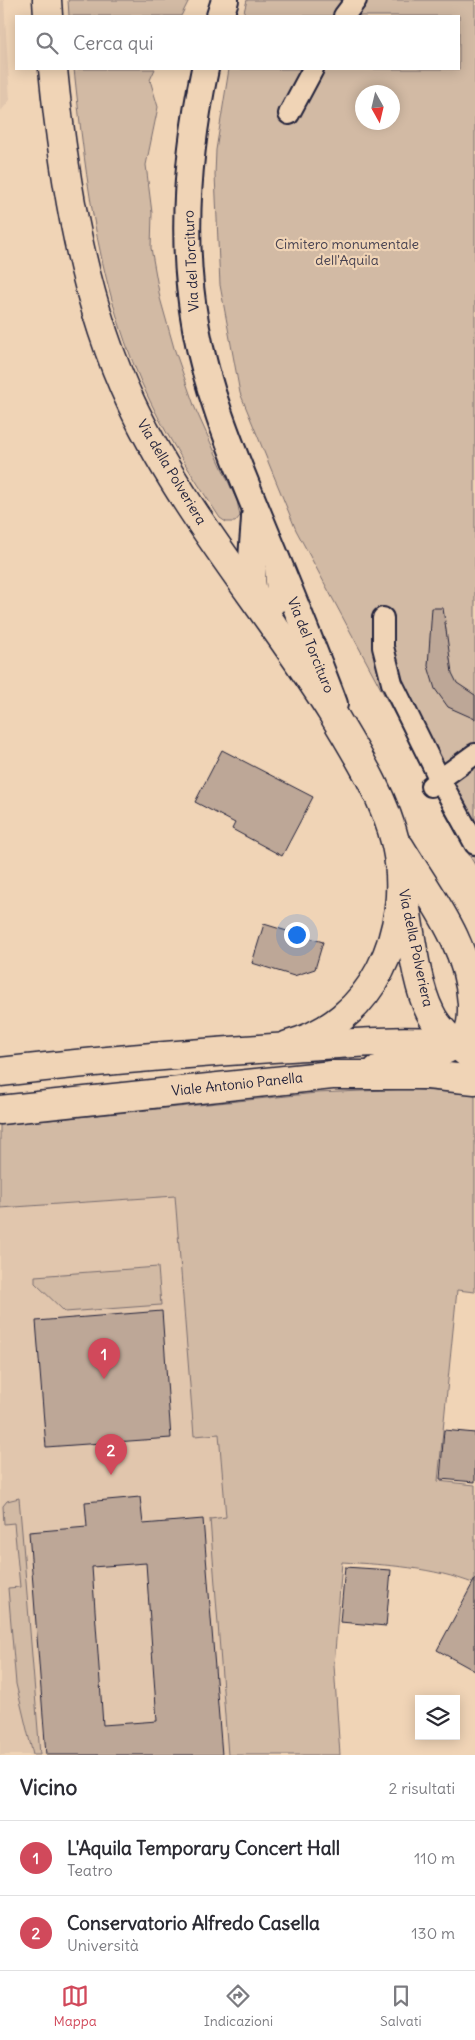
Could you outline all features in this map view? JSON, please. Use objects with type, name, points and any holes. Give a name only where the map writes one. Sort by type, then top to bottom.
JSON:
[{"type":"main road","points":[[47,0],[48,15]]},
{"type":"main road","name":"Via della Polveriera","points":[[53,70],[73,209],[86,269],[118,374],[148,437],[206,529],[306,672],[345,735],[374,787],[393,834],[438,907],[461,953],[471,990],[471,1026],[466,1037],[469,1050]]},
{"type":"main road","name":"Via della Polveriera","points":[[393,834],[421,985],[428,1008],[439,1025],[469,1050]]},
{"type":"main road","name":"Via della Polveriera","points":[[277,1047],[300,1042],[333,1026],[364,995],[381,969],[393,938],[400,900],[400,872]]},
{"type":"main road","name":"Via della Polveriera","points":[[438,907],[475,946]]},
{"type":"main road","points":[[0,1072],[277,1047],[371,1042],[469,1050]]},
{"type":"main road","points":[[358,1074],[469,1050]]},
{"type":"main road","name":"Viale Antonio Panella","points":[[0,1110],[358,1074],[428,1075],[475,1080]]},
{"type":"street","points":[[220,15],[225,0]]},
{"type":"street","points":[[345,15],[356,0]]},
{"type":"street","name":"Via del Torcituro","points":[[205,70],[196,110],[188,177],[187,245],[190,292],[196,327],[209,382],[234,457],[345,735]]},
{"type":"street","points":[[289,114],[312,70]]},
{"type":"street","points":[[206,529],[223,539],[239,539],[252,530],[255,512]]},
{"type":"street","name":"Via del Torcituro","points":[[255,512],[253,570],[258,602],[265,605],[271,604],[280,594],[280,578],[275,556]]},
{"type":"street","points":[[383,618],[384,654],[392,683],[435,783],[475,844]]},
{"type":"street","points":[[435,783],[475,754]]},
{"type":"shaded area","points":[[0,0],[4,0],[10,100],[0,112]]},
{"type":"shaded area","points":[[175,1195],[184,1306],[209,1304],[245,1755],[0,1755],[0,1208]]},
{"type":"green space","points":[[68,0],[189,0],[182,15],[69,15]]},
{"type":"green space","name":"Cimitero monumentale dell'Aquila","points":[[247,0],[475,0],[475,865],[445,814],[396,717],[296,530],[240,393],[220,285],[215,175],[216,150],[229,70],[460,70],[460,15],[243,15]]},
{"type":"green space","points":[[74,70],[155,70],[150,80],[158,107],[146,165],[152,213],[151,248],[160,298],[174,348],[195,408],[237,501],[240,516],[235,522],[226,522],[220,518],[192,475],[150,401],[133,361],[118,321],[97,238],[84,154]]},
{"type":"green space","points":[[408,1089],[475,1094],[475,1292],[457,1290],[438,1481],[475,1485],[475,1584],[426,1570],[342,1562],[334,1665],[340,1755],[228,1755],[210,1519],[226,1517],[219,1434],[194,1436],[175,1196],[0,1208],[0,1125],[317,1093]]},
{"type":"green space","points":[[158,1267],[161,1305],[65,1312],[35,1283],[35,1276]]},
{"type":"green space","points":[[19,1498],[40,1755],[33,1755],[16,1684],[8,1588],[20,1587],[14,1523],[4,1524],[3,1506],[7,1501]]},
{"type":"building","points":[[432,608],[443,608],[452,673],[457,683],[475,695],[475,719],[448,707],[435,689],[428,666]]},
{"type":"building","points":[[222,750],[313,797],[282,856],[232,829],[235,823],[195,802]]},
{"type":"building","points":[[264,924],[323,942],[315,969],[294,976],[252,963]]},
{"type":"building","points":[[162,1311],[171,1438],[46,1447],[36,1321]]},
{"type":"building","points":[[444,1430],[475,1433],[475,1482],[440,1479]]},
{"type":"building","points":[[140,1497],[143,1524],[203,1519],[222,1755],[46,1755],[29,1532],[87,1527],[85,1502]],"holes":[[[146,1563],[157,1721],[103,1725],[92,1567]]]},
{"type":"building","points":[[345,1567],[391,1570],[386,1626],[340,1622]]},
{"type":"building","points":[[475,1579],[475,1671],[437,1650]]},
{"type":"place","name":"L'Aquila Temporary Concert Hall","points":[[104,1379]]},
{"type":"place","name":"Conservatorio Alfredo Casella","points":[[111,1475]]}]
